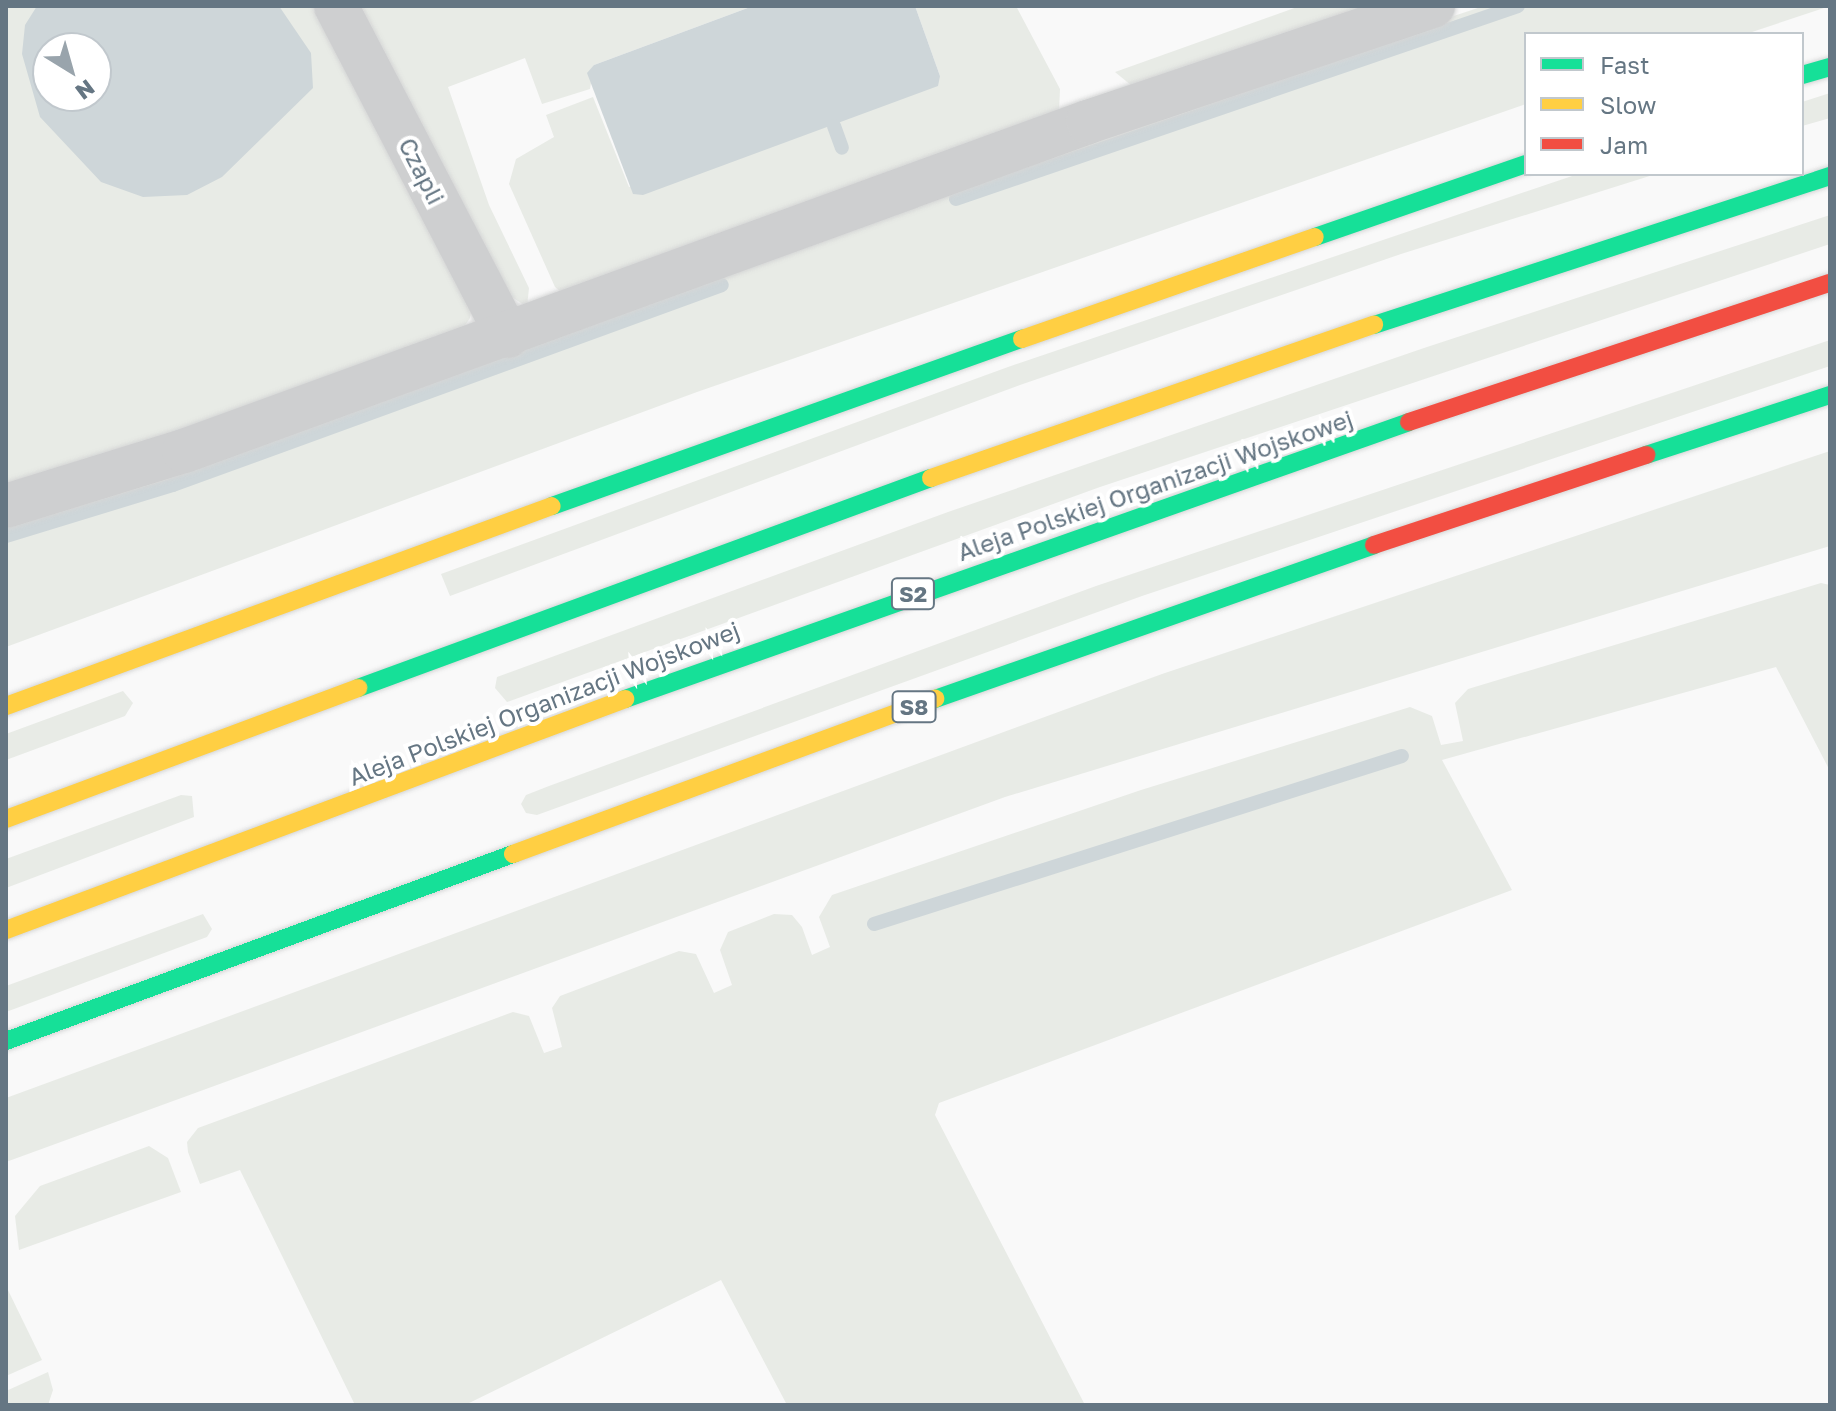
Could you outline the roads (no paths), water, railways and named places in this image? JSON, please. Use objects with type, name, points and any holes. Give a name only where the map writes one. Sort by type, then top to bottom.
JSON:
[{"type":"highway","points":[[1804,74],[1830,67]]},
{"type":"highway","points":[[6,706],[729,441],[1524,165]]},
{"type":"highway","points":[[6,819],[776,532],[1277,357],[1830,176]]},
{"type":"highway","name":"Aleja Polskiej Organizacji Wojskowej","points":[[6,930],[801,633],[1307,456],[1830,283]]},
{"type":"highway","name":"S8","points":[[6,1041],[878,719],[1342,555],[1830,395]]},
{"type":"street","name":"Czapli","points":[[336,6],[508,336]]},
{"type":"street","points":[[6,506],[184,451],[508,336],[1088,122],[1433,6]]},
{"type":"waterway","points":[[956,199],[1518,6]]},
{"type":"waterway","points":[[834,126],[842,148]]},
{"type":"waterway","points":[[6,536],[173,485],[722,285]]},
{"type":"waterway","points":[[874,924],[1402,756]]}]
